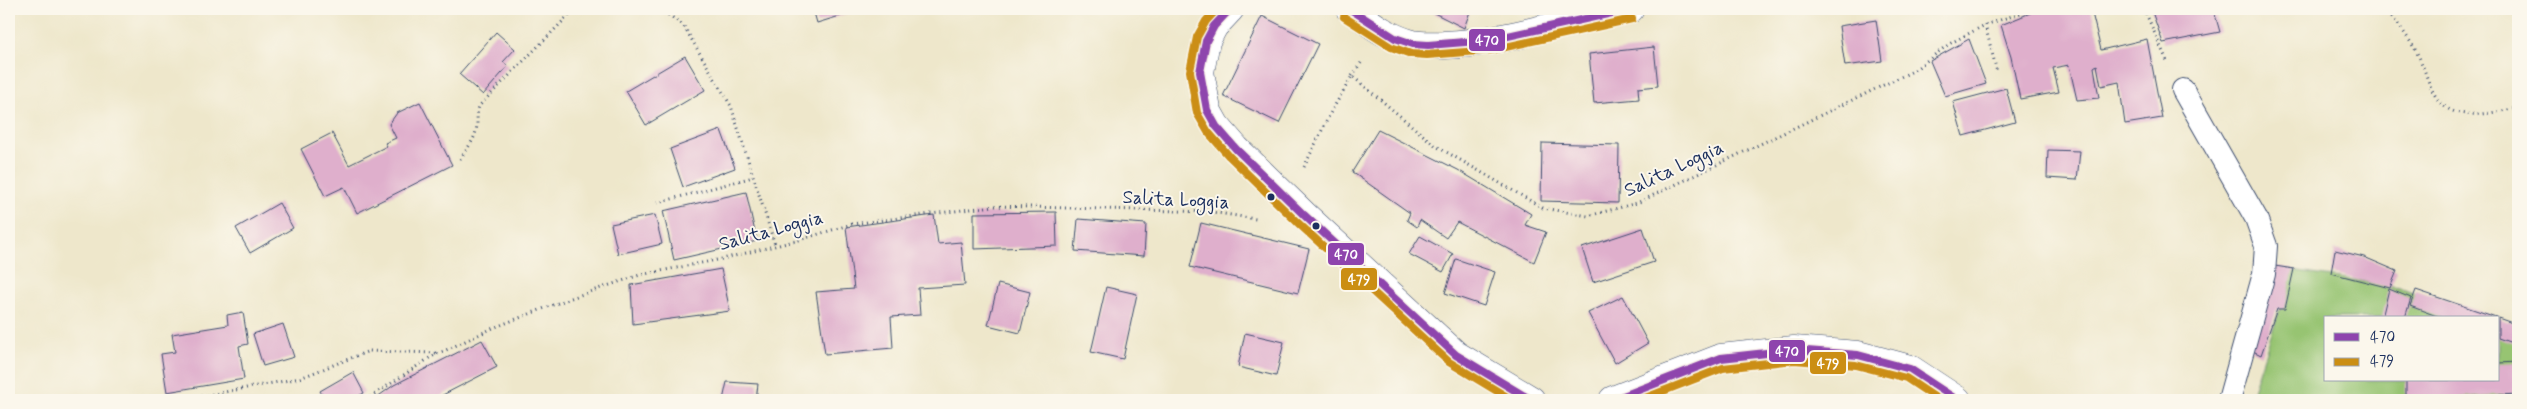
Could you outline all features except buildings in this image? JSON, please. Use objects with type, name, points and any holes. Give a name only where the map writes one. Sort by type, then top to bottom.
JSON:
[{"type":"street","points":[[1230,9],[1214,26],[1206,41],[1200,72],[1207,110],[1216,126],[1236,149],[1304,215],[1456,355],[1531,400]]},
{"type":"street","points":[[1350,9],[1381,32],[1413,44],[1434,45],[1461,44],[1509,36],[1630,9]]},
{"type":"street","points":[[1613,400],[1721,358],[1794,350],[1858,355],[1910,369],[1957,400]]},
{"type":"lane","points":[[2184,90],[2256,218],[2266,246],[2264,274],[2229,400]]},
{"type":"path","points":[[460,159],[473,141],[477,129],[476,117],[479,106],[575,9]]},
{"type":"path","points":[[660,9],[683,25],[731,106],[775,245]]},
{"type":"path","name":"Salita Loggia","points":[[366,400],[391,382],[439,353],[545,308],[631,278],[722,259],[852,224],[994,206],[1212,212],[1250,219],[1284,220],[1304,215],[1299,178],[1331,112],[1352,76],[1436,146],[1498,183],[1543,208],[1588,216],[1637,203],[1913,71],[1950,44],[1985,25],[2033,9]]},
{"type":"path","points":[[2144,9],[2160,48],[2184,90]]},
{"type":"path","points":[[2385,9],[2418,53],[2431,87],[2445,108],[2470,114],[2518,108]]},
{"type":"path","points":[[1985,25],[1997,72]]},
{"type":"path","points":[[657,203],[754,177]]},
{"type":"path","points":[[182,400],[300,378],[368,351],[439,353]]},
{"type":"green space","points":[[2292,271],[2400,287],[2472,316],[2324,316],[2324,382],[2500,382],[2500,327],[2518,335],[2518,400],[2250,400]]},
{"type":"transit line","name":"479","points":[[1217,9],[1206,21],[1197,37],[1190,71],[1197,113],[1208,132],[1229,156],[1297,222],[1449,362],[1512,400]]},
{"type":"transit line","name":"470","points":[[1230,9],[1214,26],[1206,41],[1200,72],[1207,110],[1216,126],[1236,149],[1304,215],[1456,355],[1531,400]]},
{"type":"transit line","name":"470","points":[[1350,9],[1395,38],[1413,44],[1428,45],[1490,40],[1630,9]]},
{"type":"transit line","name":"479","points":[[1344,17],[1391,47],[1411,54],[1427,55],[1492,50],[1632,19]]},
{"type":"transit line","name":"470","points":[[1613,400],[1721,358],[1794,350],[1858,355],[1910,369],[1957,400]]},
{"type":"transit line","name":"479","points":[[1640,400],[1723,368],[1794,360],[1856,365],[1906,378],[1939,400]]}]
